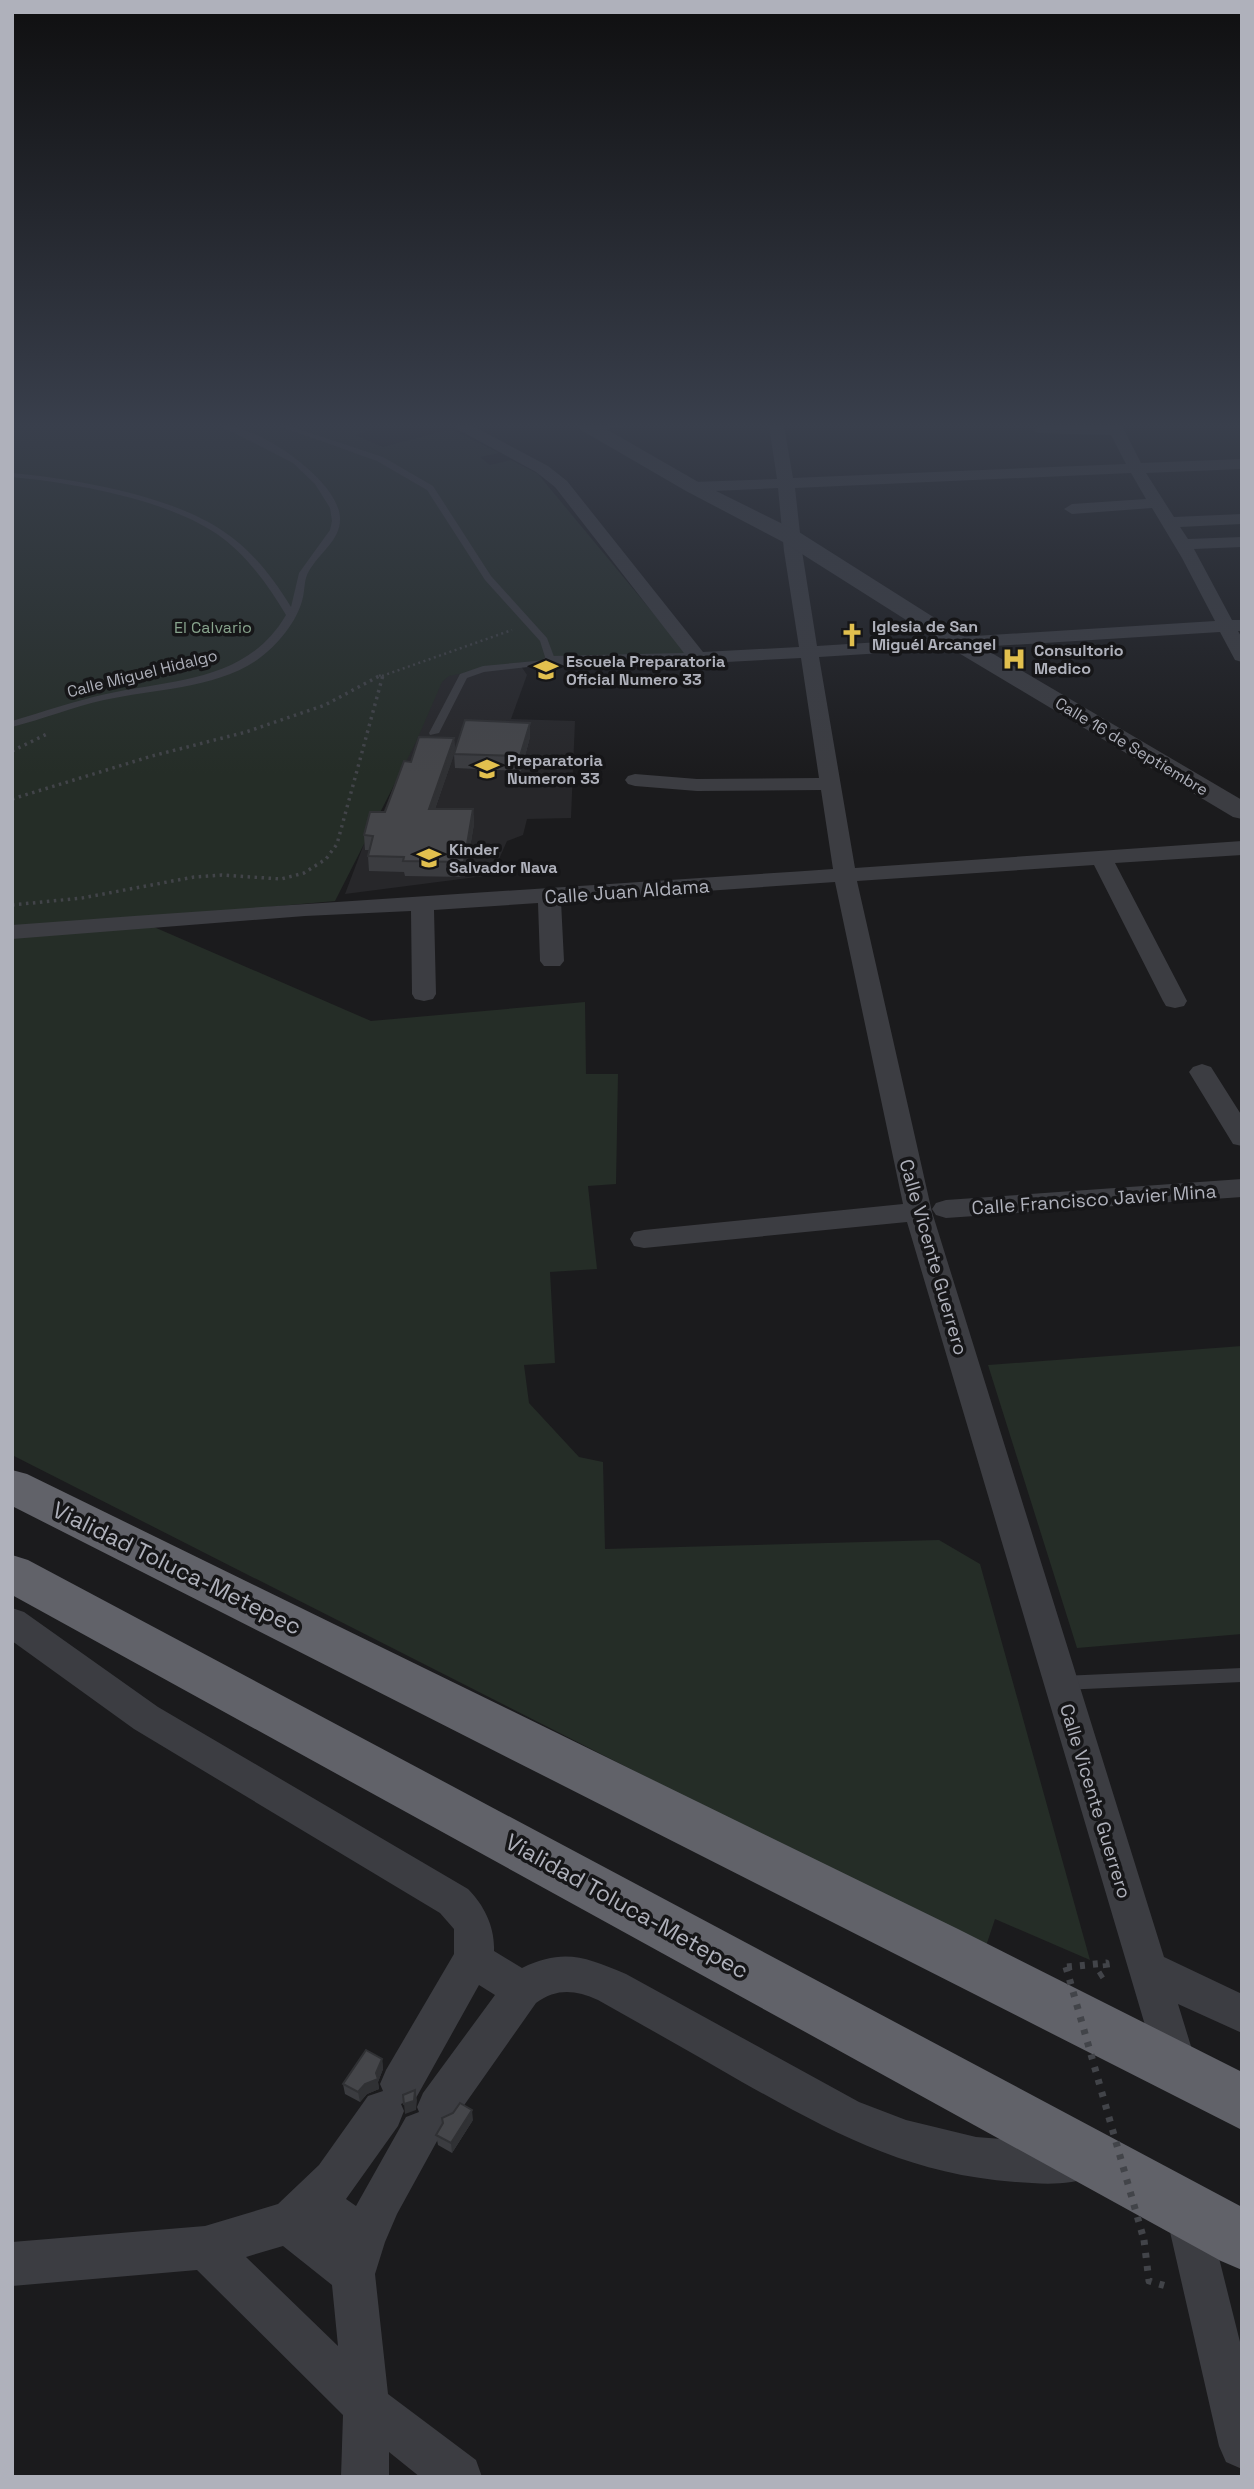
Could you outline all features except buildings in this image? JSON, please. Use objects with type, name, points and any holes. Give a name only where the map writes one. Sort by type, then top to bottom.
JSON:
[{"type":"highway","name":"Vialidad Toluca-Metepec","points":[[12,1486],[926,1941],[1242,2102]]},
{"type":"highway","name":"Vialidad Toluca-Metepec","points":[[12,1573],[1242,2240]]},
{"type":"street","points":[[607,542],[697,657]]},
{"type":"street","name":"Calle Vicente Guerrero","points":[[792,542],[845,877],[1060,1684],[1178,2069]]},
{"type":"street","name":"Calle 16 de Septiembre","points":[[799,542],[960,644],[1242,811]]},
{"type":"street","points":[[1182,542],[1233,625],[1242,656]]},
{"type":"street","points":[[1187,551],[1241,542]]},
{"type":"street","points":[[1187,551],[1242,556]]},
{"type":"street","points":[[551,662],[614,662],[960,644],[1233,625]]},
{"type":"street","points":[[635,780],[697,785],[830,785]]},
{"type":"street","name":"Calle Juan Aldama","points":[[12,932],[305,909],[845,877],[1242,848]]},
{"type":"street","points":[[1102,859],[1175,1001]]},
{"type":"street","points":[[549,896],[552,961]]},
{"type":"street","points":[[422,904],[424,994]]},
{"type":"street","points":[[1202,1072],[1242,1138]]},
{"type":"street","name":"Calle Francisco Javier Mina","points":[[644,1238],[932,1211],[1242,1188]]},
{"type":"street","points":[[12,1622],[146,1718],[454,1901],[466,1913],[474,1928],[477,1943],[473,1959],[392,2098],[334,2180],[301,2212],[205,2248],[12,2264]]},
{"type":"street","points":[[473,1959],[522,1990]]},
{"type":"street","points":[[1147,1969],[1242,2014]]},
{"type":"street","points":[[365,2477],[366,2406],[358,2256],[382,2199],[430,2120],[522,1990],[536,1979],[556,1973],[581,1973],[612,1987],[846,2117],[905,2141],[976,2158],[1039,2163],[1096,2161]]},
{"type":"street","points":[[1186,2210],[1242,2445]]},
{"type":"street","points":[[301,2212],[358,2256]]},
{"type":"street","points":[[205,2248],[366,2406],[459,2477]]},
{"type":"lane","points":[[231,542],[286,604],[290,614]]},
{"type":"lane","name":"Calle Miguel Hidalgo","points":[[12,724],[105,696],[161,688],[248,661],[267,646],[290,614],[298,600],[303,573],[326,542]]},
{"type":"lane","points":[[434,733],[463,676],[483,668],[551,662],[544,640],[488,578],[465,542]]},
{"type":"lane","points":[[1060,1684],[1242,1675]]},
{"type":"path","points":[[12,799],[152,756],[246,732],[325,705],[382,675],[530,624]]},
{"type":"path","points":[[12,905],[82,898],[194,877],[222,875],[281,879],[304,873],[326,859],[337,844],[382,675]]},
{"type":"path","points":[[1088,1983],[1107,1972],[1106,1963],[1066,1967],[1144,2240],[1149,2281],[1166,2288],[1165,2275]]},
{"type":"shaded area","name":"Preparatoria Numeron 33","points":[[519,663],[527,675],[511,719],[575,721],[571,818],[527,819],[523,835],[507,841],[492,875],[345,894],[373,820],[380,820],[429,699],[440,683],[448,676],[466,669]]},
{"type":"green space","name":"El Calvario","points":[[12,542],[594,542],[688,655],[515,663],[449,676],[442,682],[416,742],[335,901],[12,930]]},
{"type":"green space","points":[[147,924],[371,1021],[585,1002],[586,1074],[618,1074],[616,1184],[588,1186],[597,1269],[550,1272],[555,1363],[524,1365],[529,1403],[579,1457],[603,1462],[605,1549],[939,1540],[980,1564],[1090,1960],[995,1919],[985,1949],[12,1455],[12,938]]},
{"type":"green space","points":[[1242,1346],[1242,1634],[1077,1648],[988,1365]]},
{"type":"place","name":"Iglesia de San Miguél Arcangel","points":[[852,635]]},
{"type":"place","name":"Consultorio Medico","points":[[1014,659]]},
{"type":"place","name":"Escuela Preparatoria Oficial Numero 33","points":[[546,670]]},
{"type":"place","name":"Preparatoria Numeron 33","points":[[487,769]]},
{"type":"place","name":"Kinder Salvador Nava","points":[[429,858]]}]
